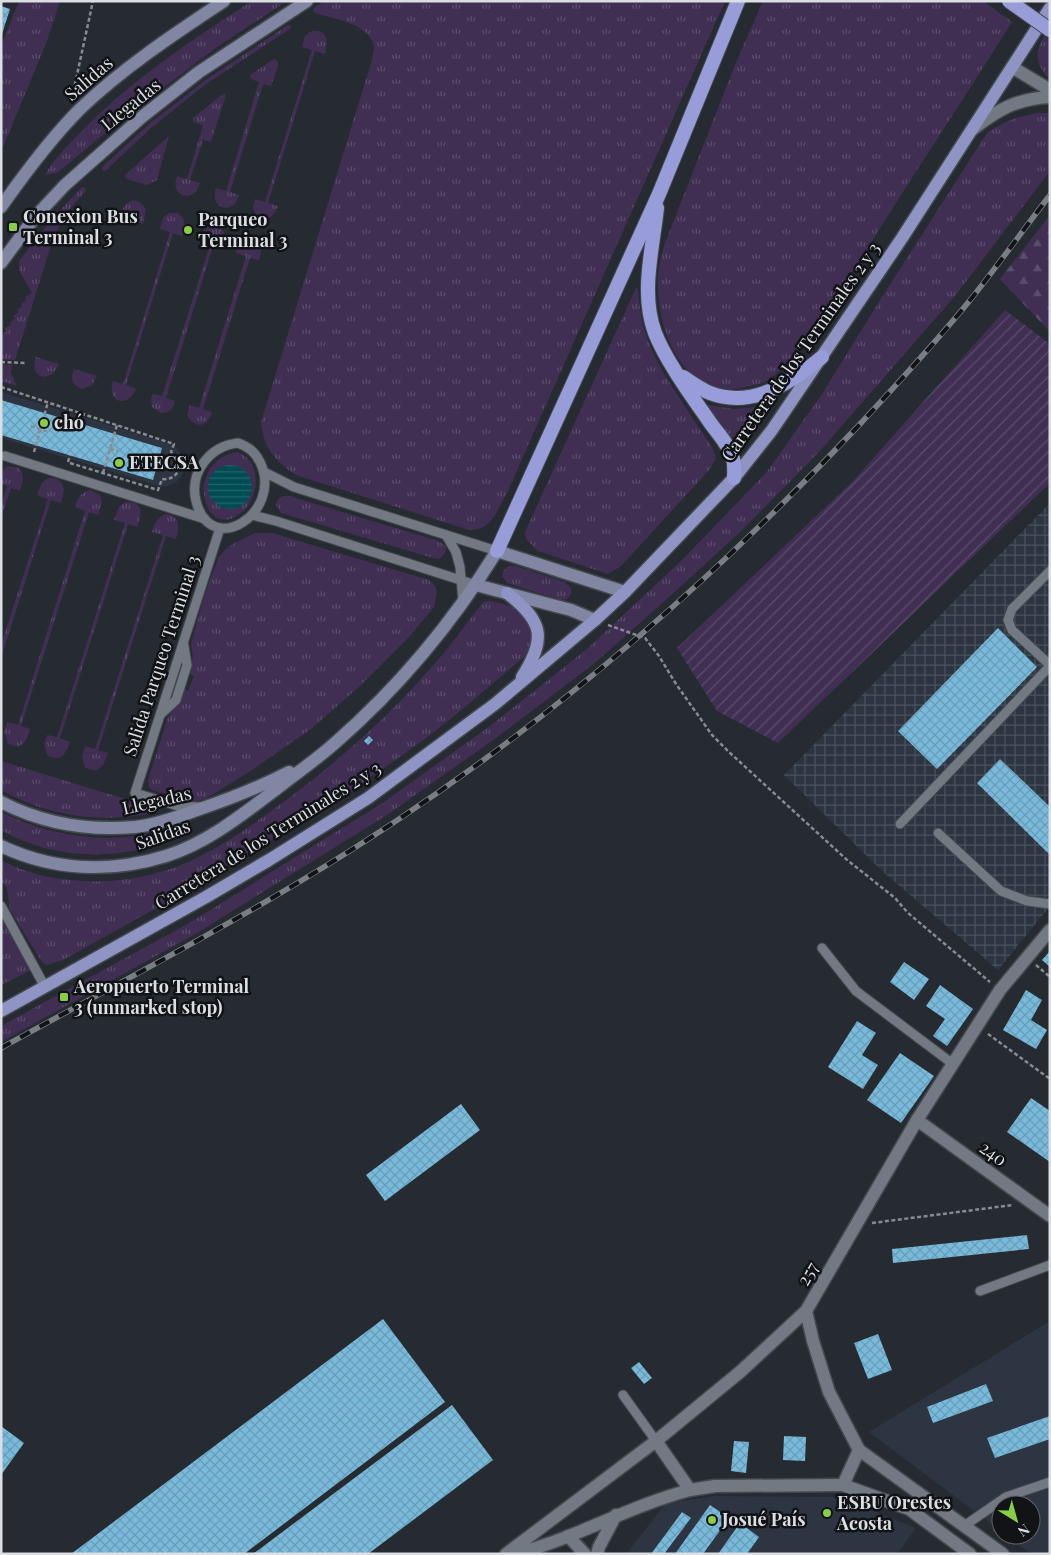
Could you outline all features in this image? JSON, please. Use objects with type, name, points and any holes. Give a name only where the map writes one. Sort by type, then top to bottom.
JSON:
[{"type":"highway","points":[[497,551],[658,194],[733,17],[738,1]]},
{"type":"highway","points":[[733,17],[743,1]]},
{"type":"highway","points":[[1009,1],[1050,30]]},
{"type":"highway","points":[[658,194],[647,282],[654,331],[663,350],[726,444],[733,460],[734,478]]},
{"type":"highway","points":[[679,374],[707,392],[734,399],[763,394],[788,383],[822,357]]},
{"type":"main road","name":"Llegadas","points":[[1,263],[35,217],[53,198],[87,164],[136,122],[199,72],[307,1]]},
{"type":"main road","name":"Salidas","points":[[1,207],[47,144],[80,109],[118,75],[220,4]]},
{"type":"main road","name":"Carretera de los Terminales 2 y 3","points":[[1,1011],[269,860],[368,798],[460,731],[595,620],[625,592],[734,478],[772,430],[902,238],[1050,8]]},
{"type":"main road","points":[[314,760],[362,719],[414,664],[463,602],[497,551],[625,592]]},
{"type":"main road","points":[[476,584],[571,610],[595,620]]},
{"type":"main road","points":[[507,592],[526,609],[537,629],[538,640],[534,658],[516,686]]},
{"type":"main road","name":"Llegadas","points":[[1,802],[45,820],[76,825],[107,827],[151,824],[207,807],[259,787],[314,760]]},
{"type":"main road","name":"Salidas","points":[[1,846],[24,856],[77,867],[124,866],[161,858],[194,845],[222,829],[314,760]]},
{"type":"street","points":[[1012,67],[1050,90]]},
{"type":"street","points":[[971,131],[1003,108],[1030,99],[1050,97]]},
{"type":"street","name":"257","points":[[506,1554],[656,1442],[740,1372],[806,1312],[916,1120],[1000,990],[1050,930]]},
{"type":"street","name":"240","points":[[916,1120],[1050,1216]]},
{"type":"street","points":[[806,1312],[828,1392],[859,1450],[1003,1554]]},
{"type":"street","points":[[656,1442],[690,1490]]},
{"type":"street","points":[[842,1485],[859,1450]]},
{"type":"street","points":[[518,1554],[568,1536],[668,1495],[690,1490],[715,1486],[842,1485],[909,1509],[970,1554]]},
{"type":"street","points":[[597,1554],[616,1515]]},
{"type":"street","points":[[568,1536],[585,1554]]},
{"type":"lane","points":[[5,456],[206,519],[220,528],[234,528],[252,515],[265,489],[264,472],[254,451],[247,446],[227,444],[212,454],[199,471],[196,482],[196,499],[201,513],[206,519]]},
{"type":"lane","points":[[264,472],[294,487],[497,551]]},
{"type":"lane","points":[[252,515],[276,520],[476,584]]},
{"type":"lane","name":"Salida Parqueo Terminal 3","points":[[207,807],[178,806],[135,793],[220,528]]},
{"type":"lane","points":[[446,534],[456,552],[463,602]]},
{"type":"lane","points":[[900,824],[1050,666],[1012,630],[1008,620],[1012,609],[1050,571]]},
{"type":"lane","points":[[938,832],[1001,891],[1027,901],[1050,904]]},
{"type":"lane","points":[[1,906],[45,987]]},
{"type":"lane","points":[[822,948],[856,991],[953,1064]]},
{"type":"lane","points":[[980,1291],[1050,1266]]},
{"type":"lane","points":[[623,1394],[656,1442]]},
{"type":"lane","points":[[964,1526],[1006,1497],[1050,1482]]},
{"type":"path","points":[[72,100],[93,1]]},
{"type":"path","points":[[1,362],[26,363]]},
{"type":"path","points":[[1,386],[174,444],[171,452],[178,458],[180,466],[177,474],[170,479],[162,479],[158,490],[60,460]]},
{"type":"path","points":[[34,452],[48,402]]},
{"type":"path","points":[[103,473],[117,425]]},
{"type":"path","points":[[31,426],[49,432]]},
{"type":"path","points":[[110,449],[118,451]]},
{"type":"path","points":[[26,450],[42,455]]},
{"type":"path","points":[[68,462],[70,455]]},
{"type":"path","points":[[158,464],[179,470]]},
{"type":"path","points":[[595,620],[645,638],[712,735],[729,752],[846,859],[895,898],[908,913],[1000,990]]},
{"type":"path","points":[[1028,957],[1050,977]]},
{"type":"path","points":[[977,1026],[1050,1079]]},
{"type":"path","points":[[856,1225],[1032,1204]]},
{"type":"shaded area","points":[[1,392],[174,445],[183,457],[184,471],[175,483],[161,487],[1,438]]},
{"type":"shaded area","points":[[1050,503],[1050,906],[998,970],[883,872],[784,775]]},
{"type":"shaded area","points":[[1050,1321],[1050,1554],[1031,1554],[1019,1545],[1041,1545],[1041,1495],[991,1495],[991,1524],[869,1432]]},
{"type":"shaded area","points":[[716,1496],[838,1497],[916,1528],[897,1554],[626,1554],[666,1503]]},
{"type":"green space","points":[[19,1],[60,1],[47,41],[3,147],[1,147],[1,46]]},
{"type":"green space","points":[[252,1],[287,1],[217,47],[122,119],[57,173],[45,175],[63,151],[116,99],[183,47]]},
{"type":"green space","points":[[324,1],[725,1],[507,493],[493,518],[483,527],[477,529],[469,530],[296,475],[271,453],[262,431],[261,422],[374,51],[371,39],[359,27],[313,11],[314,8]]},
{"type":"green space","points":[[763,1],[983,1],[1012,22],[837,294],[791,358],[772,378],[765,382],[728,389],[709,385],[693,375],[680,361],[670,344],[659,304],[658,273],[665,243],[737,60]]},
{"type":"green space","points":[[288,25],[291,25],[290,29],[206,84],[151,128],[105,171],[102,170],[102,167],[149,124],[204,81]]},
{"type":"green space","points":[[1050,27],[1050,80],[1040,66],[1038,54],[1041,42]]},
{"type":"green space","points":[[312,31],[321,32],[326,37],[325,54],[315,51],[268,203],[278,206],[272,216],[263,219],[256,215],[253,208],[255,199],[265,202],[312,50],[302,47],[305,36]]},
{"type":"green space","points":[[274,59],[278,61],[278,66],[271,86],[263,84],[230,192],[239,195],[232,206],[223,207],[216,201],[216,188],[226,191],[259,82],[251,79],[250,75]]},
{"type":"green space","points":[[224,93],[226,95],[211,142],[203,140],[190,180],[200,183],[196,192],[185,196],[179,193],[175,184],[177,176],[187,179],[203,125],[193,122],[193,118]]},
{"type":"green space","points":[[1039,113],[1050,113],[1050,171],[955,296],[819,452],[740,532],[678,589],[596,662],[496,738],[387,815],[197,933],[1,1042],[1,1026],[191,922],[381,804],[490,726],[587,649],[684,558],[766,473],[820,397],[987,133],[999,125],[1012,120]]},
{"type":"green space","points":[[169,136],[157,180],[147,185],[127,179],[126,174]]},
{"type":"green space","points":[[82,187],[86,191],[67,213],[53,239],[15,360],[1,359],[1,339],[3,337],[1,335],[7,331],[5,328],[11,325],[10,323],[15,318],[13,316],[19,312],[17,310],[22,306],[21,303],[26,300],[25,297],[32,293],[19,270],[19,261],[53,218]]},
{"type":"green space","points":[[134,200],[141,203],[146,209],[143,224],[120,216],[126,204]]},
{"type":"green space","points":[[169,213],[177,213],[183,218],[185,225],[182,236],[173,233],[126,385],[136,389],[128,399],[119,400],[113,394],[113,381],[123,384],[170,232],[160,229],[163,218]]},
{"type":"green space","points":[[1050,215],[1050,332],[1000,279]]},
{"type":"green space","points":[[209,225],[220,227],[225,237],[224,242],[222,248],[213,246],[166,398],[175,401],[174,404],[169,411],[161,413],[152,407],[151,399],[153,394],[162,396],[210,245],[200,241],[205,228]]},
{"type":"green space","points":[[246,237],[255,238],[260,243],[259,260],[250,258],[203,409],[212,412],[211,416],[207,422],[198,425],[191,421],[187,415],[190,405],[199,408],[246,256],[236,253],[240,242]]},
{"type":"green space","points":[[636,288],[638,289],[644,329],[655,357],[709,442],[716,458],[710,469],[621,566],[608,574],[538,551],[526,539],[525,532]]},
{"type":"green space","points":[[1005,310],[1050,344],[1050,483],[778,743],[717,711],[677,648],[852,482]]},
{"type":"green space","points":[[36,357],[59,364],[51,375],[41,376],[35,370]]},
{"type":"green space","points":[[1,364],[12,365],[11,373],[17,386],[1,381]]},
{"type":"green space","points":[[74,369],[97,376],[92,385],[82,389],[76,385],[72,378]]},
{"type":"green space","points":[[707,405],[735,409],[758,407],[736,437],[729,437]]},
{"type":"green space","points":[[237,452],[247,458],[253,467],[256,481],[254,494],[248,506],[240,514],[230,519],[220,519],[211,513],[205,500],[204,483],[210,468],[216,462],[229,454]]},
{"type":"green space","points":[[8,466],[19,468],[23,481],[20,490],[11,488],[1,518],[1,506],[7,486],[1,484],[1,471]]},
{"type":"green space","points":[[48,478],[56,478],[62,483],[64,490],[61,503],[51,500],[1,658],[1,645],[48,499],[37,495],[42,483]]},
{"type":"green space","points":[[90,490],[100,495],[102,503],[98,515],[89,512],[21,726],[30,729],[29,733],[23,744],[16,746],[8,743],[4,732],[7,722],[18,725],[85,511],[75,507],[82,494]]},
{"type":"green space","points":[[283,496],[289,496],[439,541],[446,547],[445,553],[439,559],[433,558],[281,513],[276,505],[278,499]]},
{"type":"green space","points":[[125,502],[131,502],[138,506],[140,509],[139,522],[137,527],[128,524],[60,738],[70,742],[62,756],[59,758],[52,757],[47,755],[44,744],[47,735],[57,737],[125,523],[114,520],[119,507]]},
{"type":"green space","points":[[167,514],[172,515],[177,520],[176,539],[166,536],[98,750],[108,753],[100,768],[97,770],[90,769],[85,767],[82,757],[85,746],[95,749],[163,535],[152,532],[159,518]]},
{"type":"green space","points":[[255,533],[272,533],[429,580],[435,586],[437,592],[434,607],[409,637],[360,686],[311,729],[249,772],[207,798],[195,802],[152,790],[149,787],[148,780],[168,717],[177,705],[183,689],[188,691],[194,676],[188,673],[193,657],[191,644],[205,594],[215,567],[225,550],[236,542]]},
{"type":"green space","points":[[509,566],[515,566],[565,582],[571,588],[571,594],[567,599],[561,600],[507,583],[502,576],[504,570]]},
{"type":"green space","points":[[489,601],[511,607],[527,618],[531,625],[532,634],[530,645],[524,657],[446,723],[345,794],[252,852],[63,960],[47,965],[42,962],[10,910],[7,888],[1,880],[1,860],[20,869],[40,875],[61,879],[105,881],[147,876],[182,865],[211,851],[278,806],[319,775],[357,742],[393,708],[436,662],[483,602]]},
{"type":"green space","points":[[1,761],[158,809],[157,812],[137,816],[97,817],[77,816],[38,807],[1,790]]},
{"type":"green space","points":[[1,812],[41,828],[68,834],[96,838],[117,838],[165,831],[169,837],[164,843],[162,838],[155,840],[157,845],[137,850],[117,853],[77,854],[38,846],[1,830]]},
{"type":"green space","points":[[1,916],[31,970],[1,985]]},
{"type":"water","points":[[230,465],[242,469],[248,475],[252,487],[248,499],[242,505],[230,509],[218,505],[212,499],[208,487],[212,475],[218,469]]},
{"type":"building","points":[[1,6],[10,9],[2,34],[1,34]]},
{"type":"building","points":[[1,400],[162,448],[153,480],[1,435]]},
{"type":"building","points":[[998,628],[1037,667],[937,769],[898,731]]},
{"type":"building","points":[[369,736],[373,740],[368,745],[364,741]]},
{"type":"building","points":[[1000,759],[1050,807],[1050,855],[977,783]]},
{"type":"building","points":[[1050,951],[1050,967],[1042,960]]},
{"type":"building","points":[[904,962],[929,979],[914,1000],[890,982]]},
{"type":"building","points":[[940,985],[973,1009],[947,1046],[933,1036],[945,1019],[926,1006]]},
{"type":"building","points":[[1026,990],[1042,1000],[1031,1020],[1047,1030],[1036,1049],[1003,1030]]},
{"type":"building","points":[[857,1021],[876,1033],[862,1055],[878,1065],[863,1089],[828,1067]]},
{"type":"building","points":[[900,1053],[934,1076],[901,1123],[867,1100]]},
{"type":"building","points":[[1031,1098],[1050,1111],[1050,1162],[1007,1132]]},
{"type":"building","points":[[461,1104],[480,1130],[385,1201],[366,1175]]},
{"type":"building","points":[[1027,1235],[1029,1249],[893,1263],[892,1249]]},
{"type":"building","points":[[383,1319],[445,1402],[244,1554],[71,1554]]},
{"type":"building","points":[[878,1334],[892,1370],[868,1379],[854,1343]]},
{"type":"building","points":[[639,1362],[652,1378],[644,1384],[631,1368]]},
{"type":"building","points":[[986,1384],[993,1401],[933,1423],[927,1407]]},
{"type":"building","points":[[452,1405],[493,1460],[368,1554],[253,1554]]},
{"type":"building","points":[[1050,1416],[1050,1439],[995,1458],[987,1438]]},
{"type":"building","points":[[1,1426],[24,1443],[1,1475]]},
{"type":"building","points":[[784,1436],[806,1437],[805,1461],[783,1460]]},
{"type":"building","points":[[734,1441],[749,1442],[746,1473],[731,1471]]},
{"type":"building","points":[[710,1505],[729,1518],[703,1554],[675,1554]]},
{"type":"building","points":[[682,1512],[691,1518],[664,1554],[651,1554]]},
{"type":"building","points":[[740,1523],[759,1537],[747,1554],[718,1554]]},
{"type":"railway","points":[[1,1048],[203,938],[351,850],[462,776],[584,683],[642,634],[755,531],[862,422],[958,315],[1050,195]]},
{"type":"place","name":"Conexion Bus Terminal 3","points":[[13,227]]},
{"type":"place","name":"Parqueo Terminal 3","points":[[188,230]]},
{"type":"place","name":"chó","points":[[44,423]]},
{"type":"place","name":"ETECSA","points":[[119,463]]},
{"type":"place","name":"Aeropuerto Terminal 3 (unmarked stop)","points":[[64,997]]},
{"type":"place","name":"ESBU Orestes Acosta","points":[[827,1513]]},
{"type":"place","name":"Josué País","points":[[712,1520]]}]
